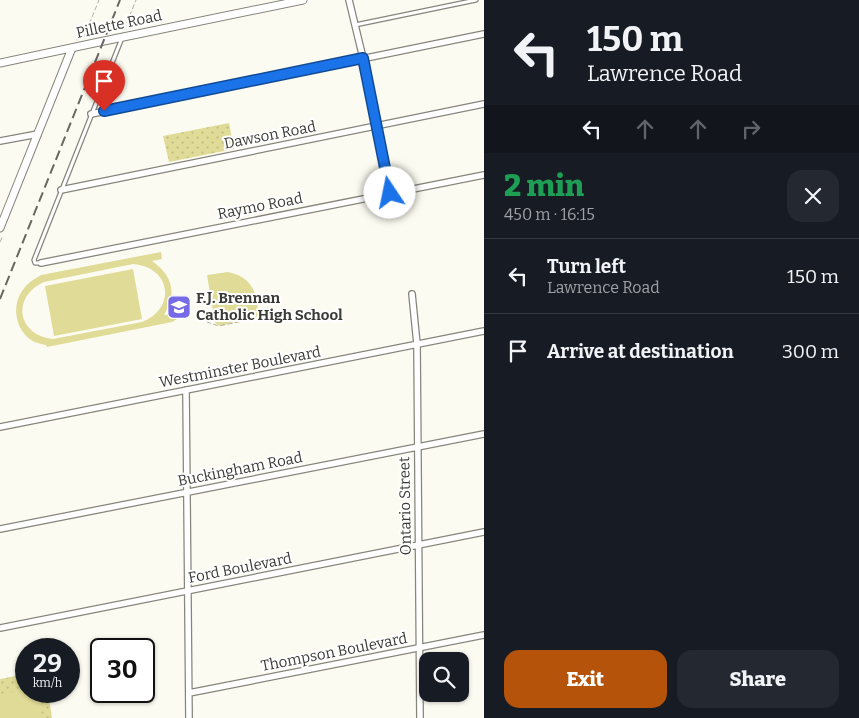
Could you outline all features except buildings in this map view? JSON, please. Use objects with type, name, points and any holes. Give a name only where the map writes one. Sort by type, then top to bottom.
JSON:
[{"type":"street","name":"Pillette Road","points":[[0,64],[72,48],[123,34],[302,0]]},
{"type":"street","points":[[349,0],[356,25],[390,193]]},
{"type":"street","points":[[92,114],[484,34]]},
{"type":"street","points":[[0,228],[72,48]]},
{"type":"street","name":"Dawson Road","points":[[61,190],[484,104]]},
{"type":"street","points":[[0,141],[38,134]]},
{"type":"street","name":"Raymo Road","points":[[40,263],[484,175]]},
{"type":"street","name":"Ontario Street","points":[[412,294],[417,344],[420,718]]},
{"type":"street","name":"Westminster Boulevard","points":[[0,427],[484,331]]},
{"type":"street","points":[[186,390],[189,718]]},
{"type":"street","name":"Buckingham Road","points":[[0,529],[484,434]]},
{"type":"street","name":"Ford Boulevard","points":[[0,628],[484,532]]},
{"type":"street","name":"Thompson Boulevard","points":[[189,693],[484,635]]},
{"type":"lane","points":[[356,25],[476,0]]},
{"type":"lane","points":[[40,263],[36,263],[34,260],[123,34]]},
{"type":"path","points":[[76,39],[84,38],[99,0]]},
{"type":"path","points":[[123,34],[136,0]]},
{"type":"path","points":[[204,314],[206,322],[219,326],[297,310]]},
{"type":"shaded area","points":[[229,123],[234,149],[169,162],[163,136]]},
{"type":"shaded area","points":[[161,252],[162,259],[152,261],[165,273],[171,285],[171,299],[164,315],[176,314],[177,319],[172,322],[47,347],[31,340],[25,335],[16,315],[16,308],[21,293],[28,283],[41,275]],"holes":[[[133,264],[146,267],[155,272],[162,280],[165,298],[161,307],[153,316],[142,322],[53,339],[32,331],[26,323],[23,315],[26,297],[33,289],[44,282]]]},
{"type":"shaded area","points":[[133,269],[142,319],[54,336],[45,286]]},
{"type":"shaded area","points":[[228,272],[243,278],[252,287],[257,300],[258,316],[220,326],[215,323],[207,275]]},
{"type":"shaded area","points":[[15,676],[15,703],[50,703],[52,718],[0,718],[0,679]]},
{"type":"shaded area","points":[[15,692],[15,703],[40,703],[39,718],[0,718],[0,694]]},
{"type":"railway","points":[[0,299],[120,0]]},
{"type":"place","name":"F.J. Brennan Catholic High School","points":[[179,307]]},
{"type":"route","points":[[104,111],[363,58],[390,193]]}]
